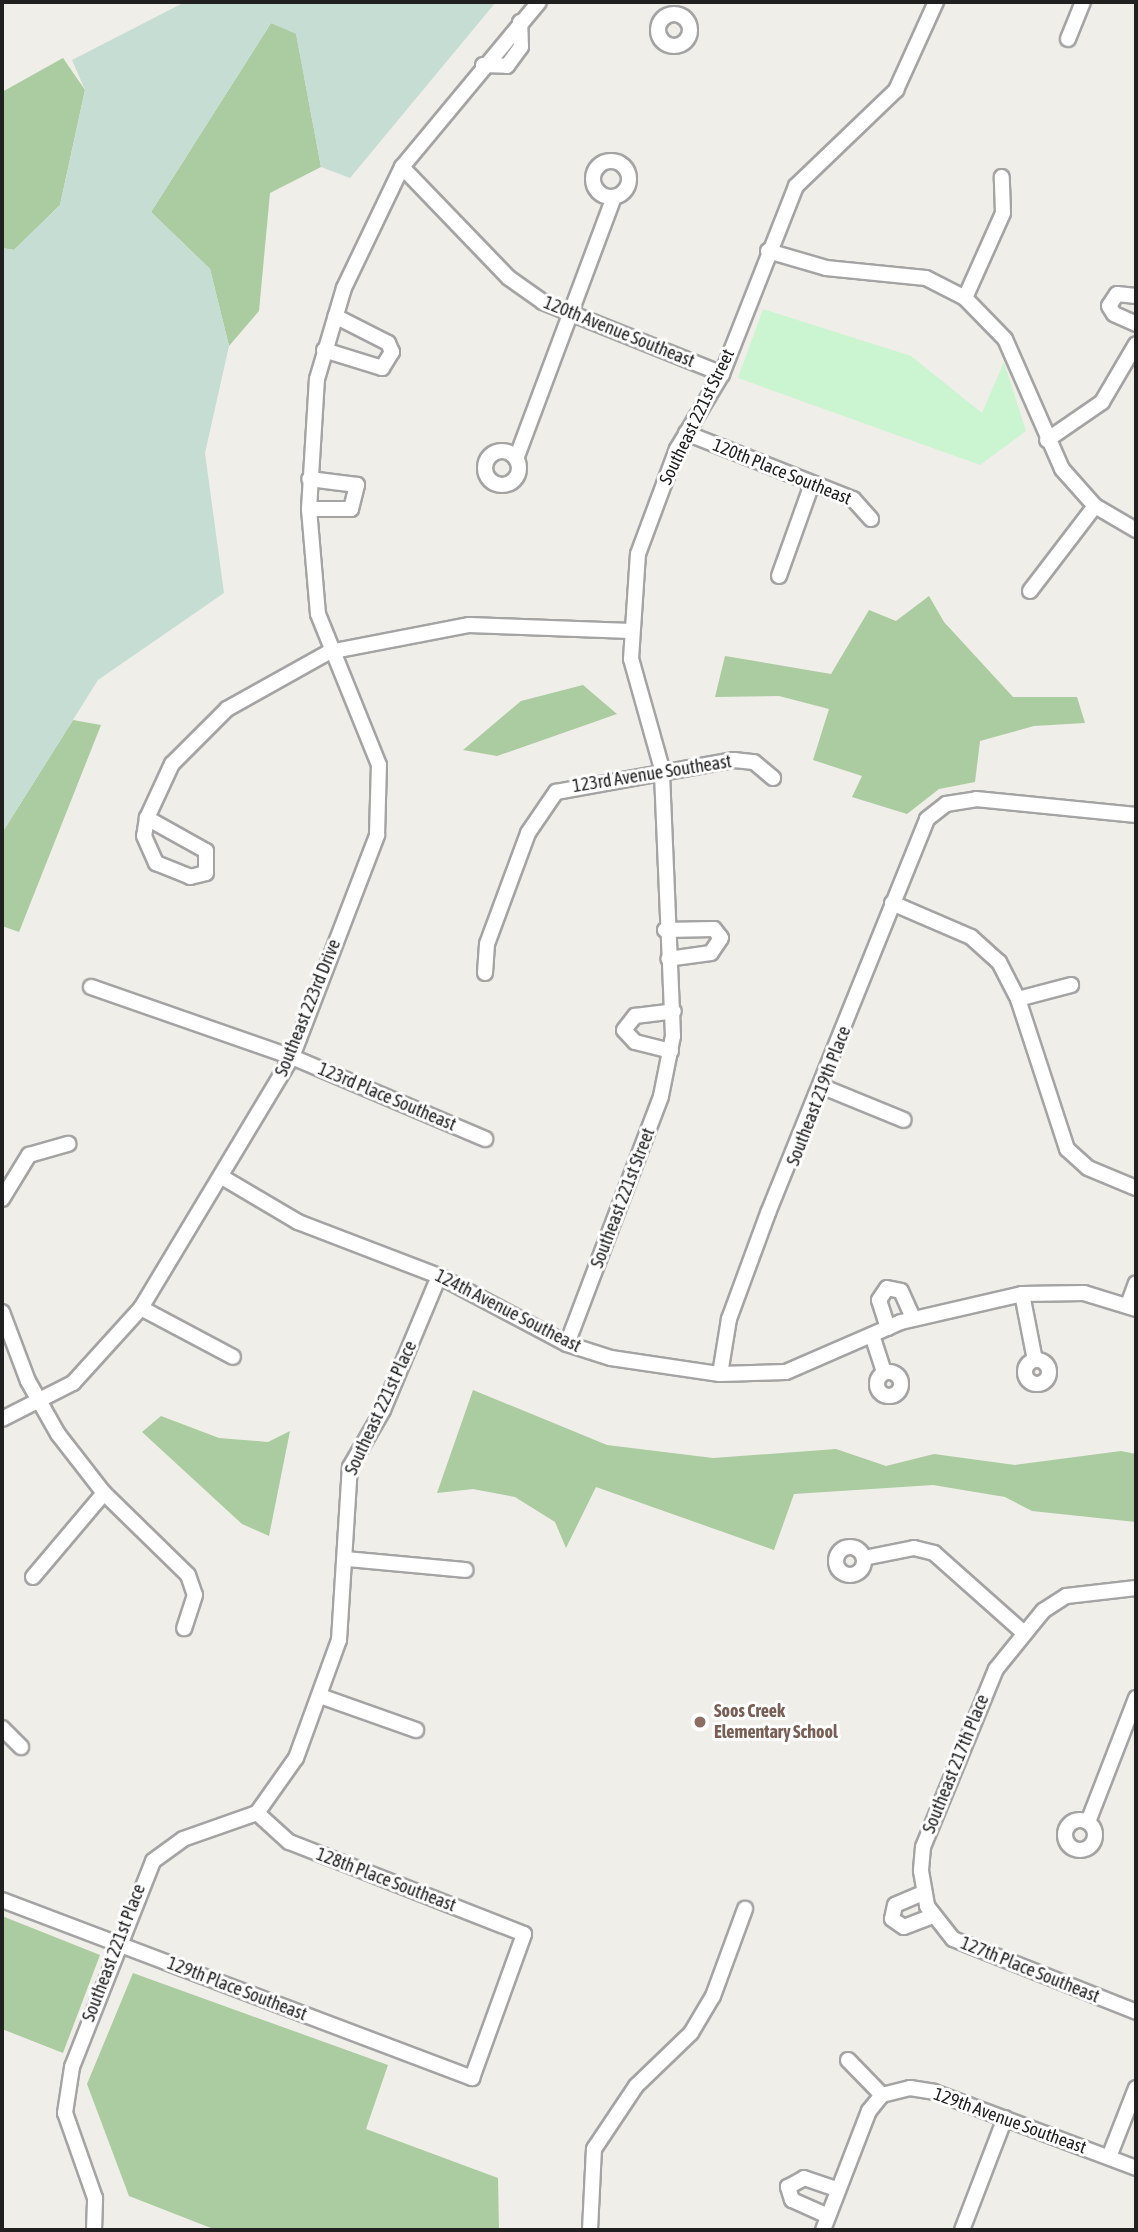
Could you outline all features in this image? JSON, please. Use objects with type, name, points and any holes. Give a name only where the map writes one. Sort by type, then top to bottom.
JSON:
[{"type":"street","name":"Southeast 223rd Drive","points":[[2,1419],[40,1402],[99,1359],[141,1308],[292,1057],[382,808],[376,757],[329,652],[318,614],[309,479],[324,350],[335,316],[402,167],[483,65],[539,2]]},
{"type":"street","name":"Southeast 221st Street","points":[[567,1344],[661,1096],[671,1051],[674,1011],[665,930],[662,769],[637,691],[631,631],[638,554],[686,433],[722,374],[768,251],[809,168],[901,81],[936,2]]},
{"type":"street","points":[[1069,39],[1083,2]]},
{"type":"street","name":"120th Avenue Southeast","points":[[402,167],[509,278],[573,316],[722,374]]},
{"type":"street","points":[[965,298],[1003,213],[1002,177]]},
{"type":"street","points":[[516,458],[573,316],[614,197]]},
{"type":"street","points":[[768,251],[826,268],[926,278],[965,298],[1005,340],[1047,440],[1095,506],[1136,530]]},
{"type":"street","points":[[1136,296],[1117,293],[1109,306],[1114,314],[1136,324]]},
{"type":"street","points":[[324,350],[382,369],[392,352],[388,343],[335,316]]},
{"type":"street","points":[[1047,440],[1102,402],[1136,344]]},
{"type":"street","name":"120th Place Southeast","points":[[686,433],[853,499],[871,519]]},
{"type":"street","points":[[309,479],[357,485],[351,509],[309,509]]},
{"type":"street","points":[[779,576],[812,484]]},
{"type":"street","points":[[1030,591],[1095,506]]},
{"type":"street","points":[[148,818],[206,851],[206,873],[190,877],[156,863],[144,836],[148,818],[185,747],[260,686],[329,652],[456,626],[631,631]]},
{"type":"street","name":"123rd Avenue Southeast","points":[[485,973],[496,915],[546,800],[567,786],[662,769],[744,760],[773,778]]},
{"type":"street","name":"Southeast 219th Place","points":[[720,1374],[729,1319],[927,819],[946,804],[976,799],[1136,815]]},
{"type":"street","points":[[892,903],[971,937],[999,962],[1018,999],[1067,1149],[1088,1168],[1136,1188]]},
{"type":"street","points":[[665,930],[714,929],[722,938],[711,953],[668,959]]},
{"type":"street","points":[[1018,999],[1071,985]]},
{"type":"street","name":"123rd Place Southeast","points":[[91,987],[292,1057],[485,1139]]},
{"type":"street","points":[[671,1051],[635,1042],[624,1030],[635,1016],[674,1011]]},
{"type":"street","points":[[823,1087],[904,1120]]},
{"type":"street","points":[[2,1199],[29,1155],[68,1144]]},
{"type":"street","name":"124th Avenue Southeast","points":[[222,1177],[298,1222],[439,1276],[567,1344],[611,1358],[720,1374],[786,1372],[913,1318],[1022,1294],[1084,1293],[1132,1307]]},
{"type":"street","name":"Southeast 221st Place","points":[[94,2230],[95,2197],[69,2133],[66,2090],[117,1942],[153,1861],[183,1839],[257,1813],[296,1758],[339,1640],[347,1559],[343,1515],[350,1467],[383,1410],[439,1276]]},
{"type":"street","points":[[1132,1307],[1136,1283]]},
{"type":"street","points":[[888,1328],[879,1300],[887,1288],[901,1291],[913,1318]]},
{"type":"street","points":[[1022,1294],[1035,1360]]},
{"type":"street","points":[[141,1308],[233,1357]]},
{"type":"street","points":[[2,1312],[40,1402],[104,1493],[188,1575],[195,1595],[184,1628]]},
{"type":"street","points":[[872,1335],[884,1372]]},
{"type":"street","points":[[33,1577],[104,1493]]},
{"type":"street","points":[[864,1558],[914,1548],[934,1553],[1024,1633]]},
{"type":"street","points":[[347,1559],[465,1570]]},
{"type":"street","name":"Southeast 217th Place","points":[[928,1905],[923,1847],[974,1716],[996,1669],[1024,1633],[1066,1596],[1136,1588]]},
{"type":"street","points":[[320,1696],[416,1730]]},
{"type":"street","points":[[1088,1822],[1136,1698]]},
{"type":"street","points":[[2,1728],[21,1747]]},
{"type":"street","name":"128th Place Southeast","points":[[257,1813],[289,1842],[524,1934],[472,2078]]},
{"type":"street","name":"129th Place Southeast","points":[[2,1900],[472,2078]]},
{"type":"street","name":"127th Place Southeast","points":[[928,1905],[970,1948],[1136,2012]]},
{"type":"street","points":[[590,2230],[594,2149],[636,2086],[691,2034],[713,1996],[745,1909]]},
{"type":"street","points":[[822,2230],[869,2111],[882,2095],[848,2060]]},
{"type":"street","name":"129th Avenue Southeast","points":[[882,2095],[910,2088],[934,2092],[1136,2168]]},
{"type":"street","points":[[1109,2157],[1136,2088]]},
{"type":"street","points":[[962,2230],[1004,2119]]},
{"type":"street","points":[[828,2216],[792,2200],[789,2187],[804,2178],[838,2190]]},
{"type":"green space","points":[[185,2],[496,2],[350,178],[321,167],[296,34],[271,23],[151,212],[210,269],[229,346],[205,453],[224,593],[98,680],[2,833],[2,248],[14,250],[60,205],[85,90],[72,60]]},
{"type":"green space","points":[[271,23],[296,33],[321,167],[270,193],[259,311],[229,346],[210,269],[151,212]]},
{"type":"green space","points":[[63,58],[85,90],[60,205],[14,250],[2,248],[2,92]]},
{"type":"green space","points":[[763,309],[911,356],[982,413],[1004,362],[1026,431],[980,465],[738,378]]},
{"type":"green space","points":[[929,596],[944,622],[1013,697],[1077,697],[1085,723],[1034,726],[980,741],[975,782],[939,789],[907,814],[852,797],[862,776],[813,760],[829,709],[779,696],[715,697],[725,656],[831,674],[869,610],[896,621]]},
{"type":"green space","points":[[583,685],[617,714],[497,756],[463,750],[521,701]]},
{"type":"green space","points":[[73,720],[101,725],[19,932],[2,926],[2,833]]},
{"type":"green space","points":[[473,1390],[607,1445],[713,1458],[836,1449],[886,1466],[934,1454],[1015,1465],[1121,1451],[1136,1454],[1136,1522],[1032,1511],[1005,1497],[933,1485],[794,1494],[774,1550],[596,1487],[566,1548],[555,1522],[515,1497],[473,1489],[437,1493]]},
{"type":"green space","points":[[161,1416],[219,1438],[268,1442],[290,1431],[269,1536],[242,1524],[142,1432]]},
{"type":"green space","points":[[2,1916],[100,1955],[63,2053],[2,2029]]},
{"type":"green space","points":[[133,1973],[388,2065],[366,2129],[498,2178],[499,2230],[216,2230],[129,2196],[87,2084]]},
{"type":"place","name":"Soos Creek Elementary School","points":[[700,1722]]}]
